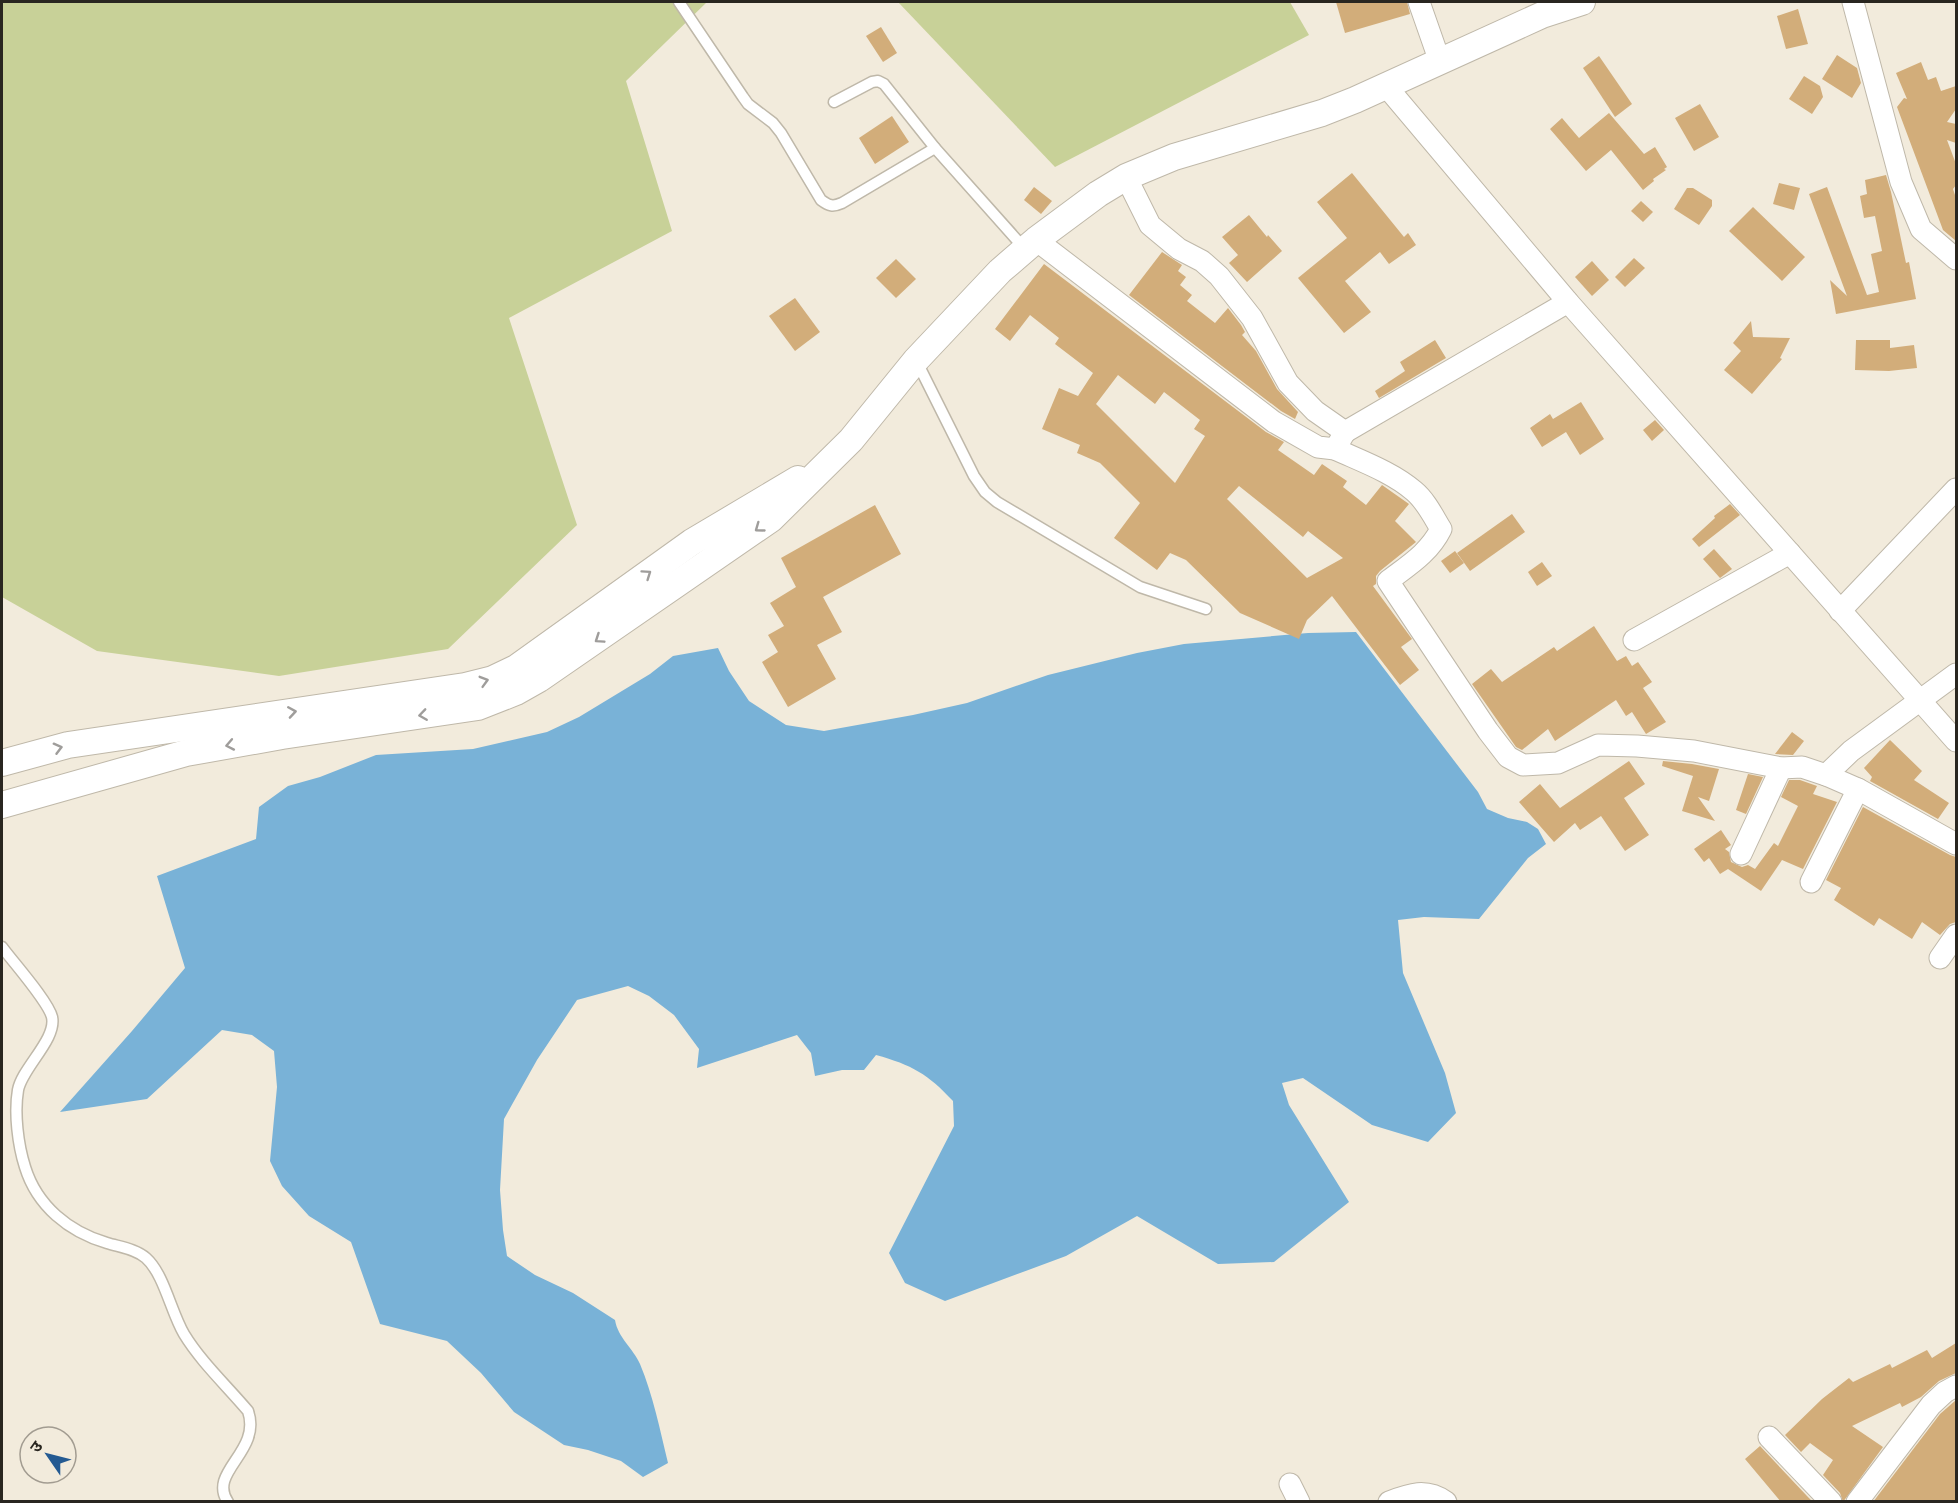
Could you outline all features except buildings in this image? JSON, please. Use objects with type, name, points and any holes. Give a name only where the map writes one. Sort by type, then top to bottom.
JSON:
[{"type":"street","points":[[1419,2],[1440,62]]},
{"type":"street","points":[[2,805],[186,753],[272,737],[478,707],[539,679],[771,519],[851,440],[916,360],[1000,271],[1030,245],[1098,194],[1126,177],[1174,157],[1322,113],[1355,100],[1440,62],[1552,6],[1582,2]]},
{"type":"street","points":[[1853,2],[1901,182],[1921,229],[1956,259]]},
{"type":"street","points":[[1386,86],[1568,302],[1956,741]]},
{"type":"street","points":[[1126,177],[1150,225],[1179,249],[1202,261],[1219,276],[1252,318],[1288,383],[1316,411],[1340,440],[1413,491],[1429,508],[1441,529],[1434,544],[1422,556],[1388,581],[1458,687],[1508,757],[1523,765],[1543,765],[1558,762],[1598,746],[1637,746],[1694,752],[1781,768],[1803,767],[1858,789],[1956,843]]},
{"type":"street","points":[[1030,245],[1274,422],[1318,447],[1340,440],[1568,302]]},
{"type":"street","points":[[2,763],[68,746],[465,686],[493,678],[516,668],[702,536],[831,458]]},
{"type":"street","points":[[1840,611],[1956,489]]},
{"type":"street","points":[[1634,640],[1790,553]]},
{"type":"street","points":[[1826,775],[1851,751],[1956,674]]},
{"type":"street","points":[[1741,854],[1781,768]]},
{"type":"street","points":[[1811,882],[1858,789]]},
{"type":"street","points":[[1940,958],[1956,935]]},
{"type":"street","points":[[1857,1502],[1931,1404],[1956,1386]]},
{"type":"street","points":[[1768,1437],[1831,1502]]},
{"type":"street","points":[[1389,1502],[1415,1493],[1426,1492],[1446,1502]]},
{"type":"lane","points":[[679,2],[743,98],[773,123],[821,200],[828,205],[834,207],[842,203],[935,148]]},
{"type":"lane","points":[[834,102],[872,82],[878,81],[884,84],[935,148],[1030,245]]},
{"type":"lane","points":[[916,360],[974,476],[985,492],[997,502],[1140,587],[1206,609]]},
{"type":"lane","points":[[2,947],[46,1006],[52,1018],[52,1027],[47,1038],[18,1090],[17,1135],[33,1187],[46,1206],[61,1221],[93,1239],[139,1253],[146,1258],[154,1268],[176,1320],[190,1343],[249,1411],[252,1423],[248,1443],[224,1479],[222,1488],[228,1502]]},
{"type":"green space","points":[[2,2],[707,2],[626,81],[672,231],[509,318],[577,525],[448,649],[279,676],[97,651],[2,597]]},
{"type":"green space","points":[[898,2],[1290,2],[1309,35],[1055,167]]},
{"type":"water","points":[[1356,632],[1478,792],[1487,809],[1508,818],[1527,822],[1538,829],[1546,844],[1528,858],[1479,919],[1424,917],[1398,920],[1403,973],[1445,1073],[1456,1113],[1428,1142],[1372,1125],[1303,1078],[1282,1083],[1289,1105],[1349,1202],[1274,1262],[1218,1264],[1137,1216],[1066,1256],[945,1301],[905,1283],[889,1253],[954,1126],[953,1101],[927,1077],[910,1067],[876,1055],[864,1070],[842,1070],[815,1076],[811,1053],[797,1035],[697,1068],[699,1049],[674,1015],[649,996],[628,986],[577,1000],[537,1060],[504,1119],[500,1190],[503,1230],[507,1256],[535,1275],[573,1293],[615,1320],[619,1332],[637,1358],[645,1376],[668,1463],[643,1477],[621,1461],[564,1445],[514,1412],[481,1373],[447,1341],[380,1324],[351,1242],[309,1216],[282,1186],[270,1161],[277,1087],[274,1051],[252,1035],[222,1030],[147,1099],[60,1112],[185,968],[157,876],[256,839],[259,807],[288,786],[320,777],[376,755],[473,749],[547,732],[579,717],[650,674],[673,656],[718,648],[729,671],[749,701],[786,725],[824,731],[967,703],[1048,675],[1184,644],[1308,633]]}]
